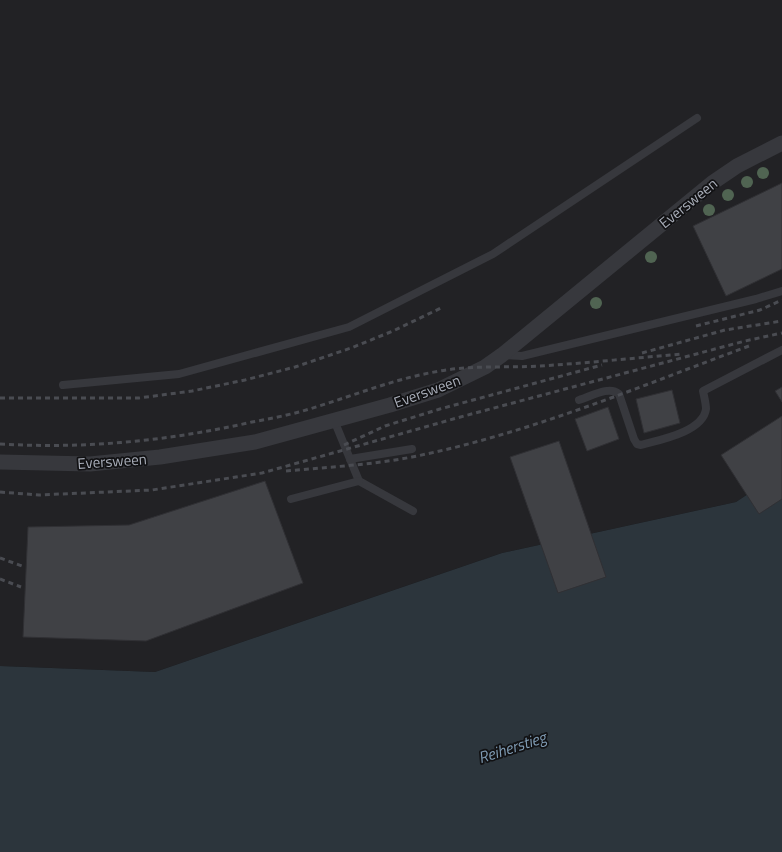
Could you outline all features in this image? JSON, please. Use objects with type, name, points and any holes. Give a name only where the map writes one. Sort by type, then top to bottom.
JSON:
[{"type":"street","name":"Eversween","points":[[0,462],[90,464],[160,457],[255,442],[390,405],[438,390],[485,367],[502,355],[712,183],[737,166],[782,143]]},
{"type":"lane","points":[[63,384],[179,374],[349,327],[493,254],[697,118]]},
{"type":"lane","points":[[502,355],[522,356],[756,299],[782,291]]},
{"type":"lane","points":[[579,400],[610,390],[619,394],[634,439],[637,444],[641,445],[689,430],[704,416],[706,409],[703,391],[782,350]]},
{"type":"lane","points":[[334,420],[359,481],[413,511]]},
{"type":"lane","points":[[350,459],[412,449]]},
{"type":"lane","points":[[291,499],[359,481]]},
{"type":"shaded area","points":[[0,0],[782,0],[782,471],[736,502],[502,553],[155,672],[0,666]]},
{"type":"water","name":"Reiherstieg","points":[[782,471],[782,852],[0,852],[0,666],[155,672],[502,553],[736,502]]},
{"type":"building","points":[[782,183],[782,269],[726,296],[693,226]]},
{"type":"building","points":[[782,387],[782,402],[775,391]]},
{"type":"building","points":[[672,390],[680,423],[644,433],[636,399]]},
{"type":"building","points":[[608,407],[619,439],[587,451],[575,419]]},
{"type":"building","points":[[782,416],[782,499],[759,514],[721,455]]},
{"type":"building","points":[[559,441],[606,577],[558,593],[510,457]]},
{"type":"building","points":[[265,481],[303,583],[146,641],[23,637],[28,527],[129,525]]},
{"type":"railway","points":[[696,326],[760,310],[782,300]]},
{"type":"railway","points":[[0,398],[139,398],[192,391],[245,380],[295,367],[351,348],[393,331],[443,307]]},
{"type":"railway","points":[[642,353],[725,330],[782,321]]},
{"type":"railway","points":[[0,492],[39,495],[152,490],[262,473],[464,416],[745,341],[782,333]]},
{"type":"railway","points":[[286,471],[349,466],[412,457],[498,436],[540,423],[624,393],[749,346]]},
{"type":"railway","points":[[0,444],[64,445],[158,439],[221,429],[293,413],[317,407],[404,379],[452,369],[558,365],[682,354]]},
{"type":"railway","points":[[344,445],[385,426],[440,409],[602,365]]},
{"type":"railway","points":[[0,558],[22,566]]},
{"type":"railway","points":[[0,579],[21,587]]}]
